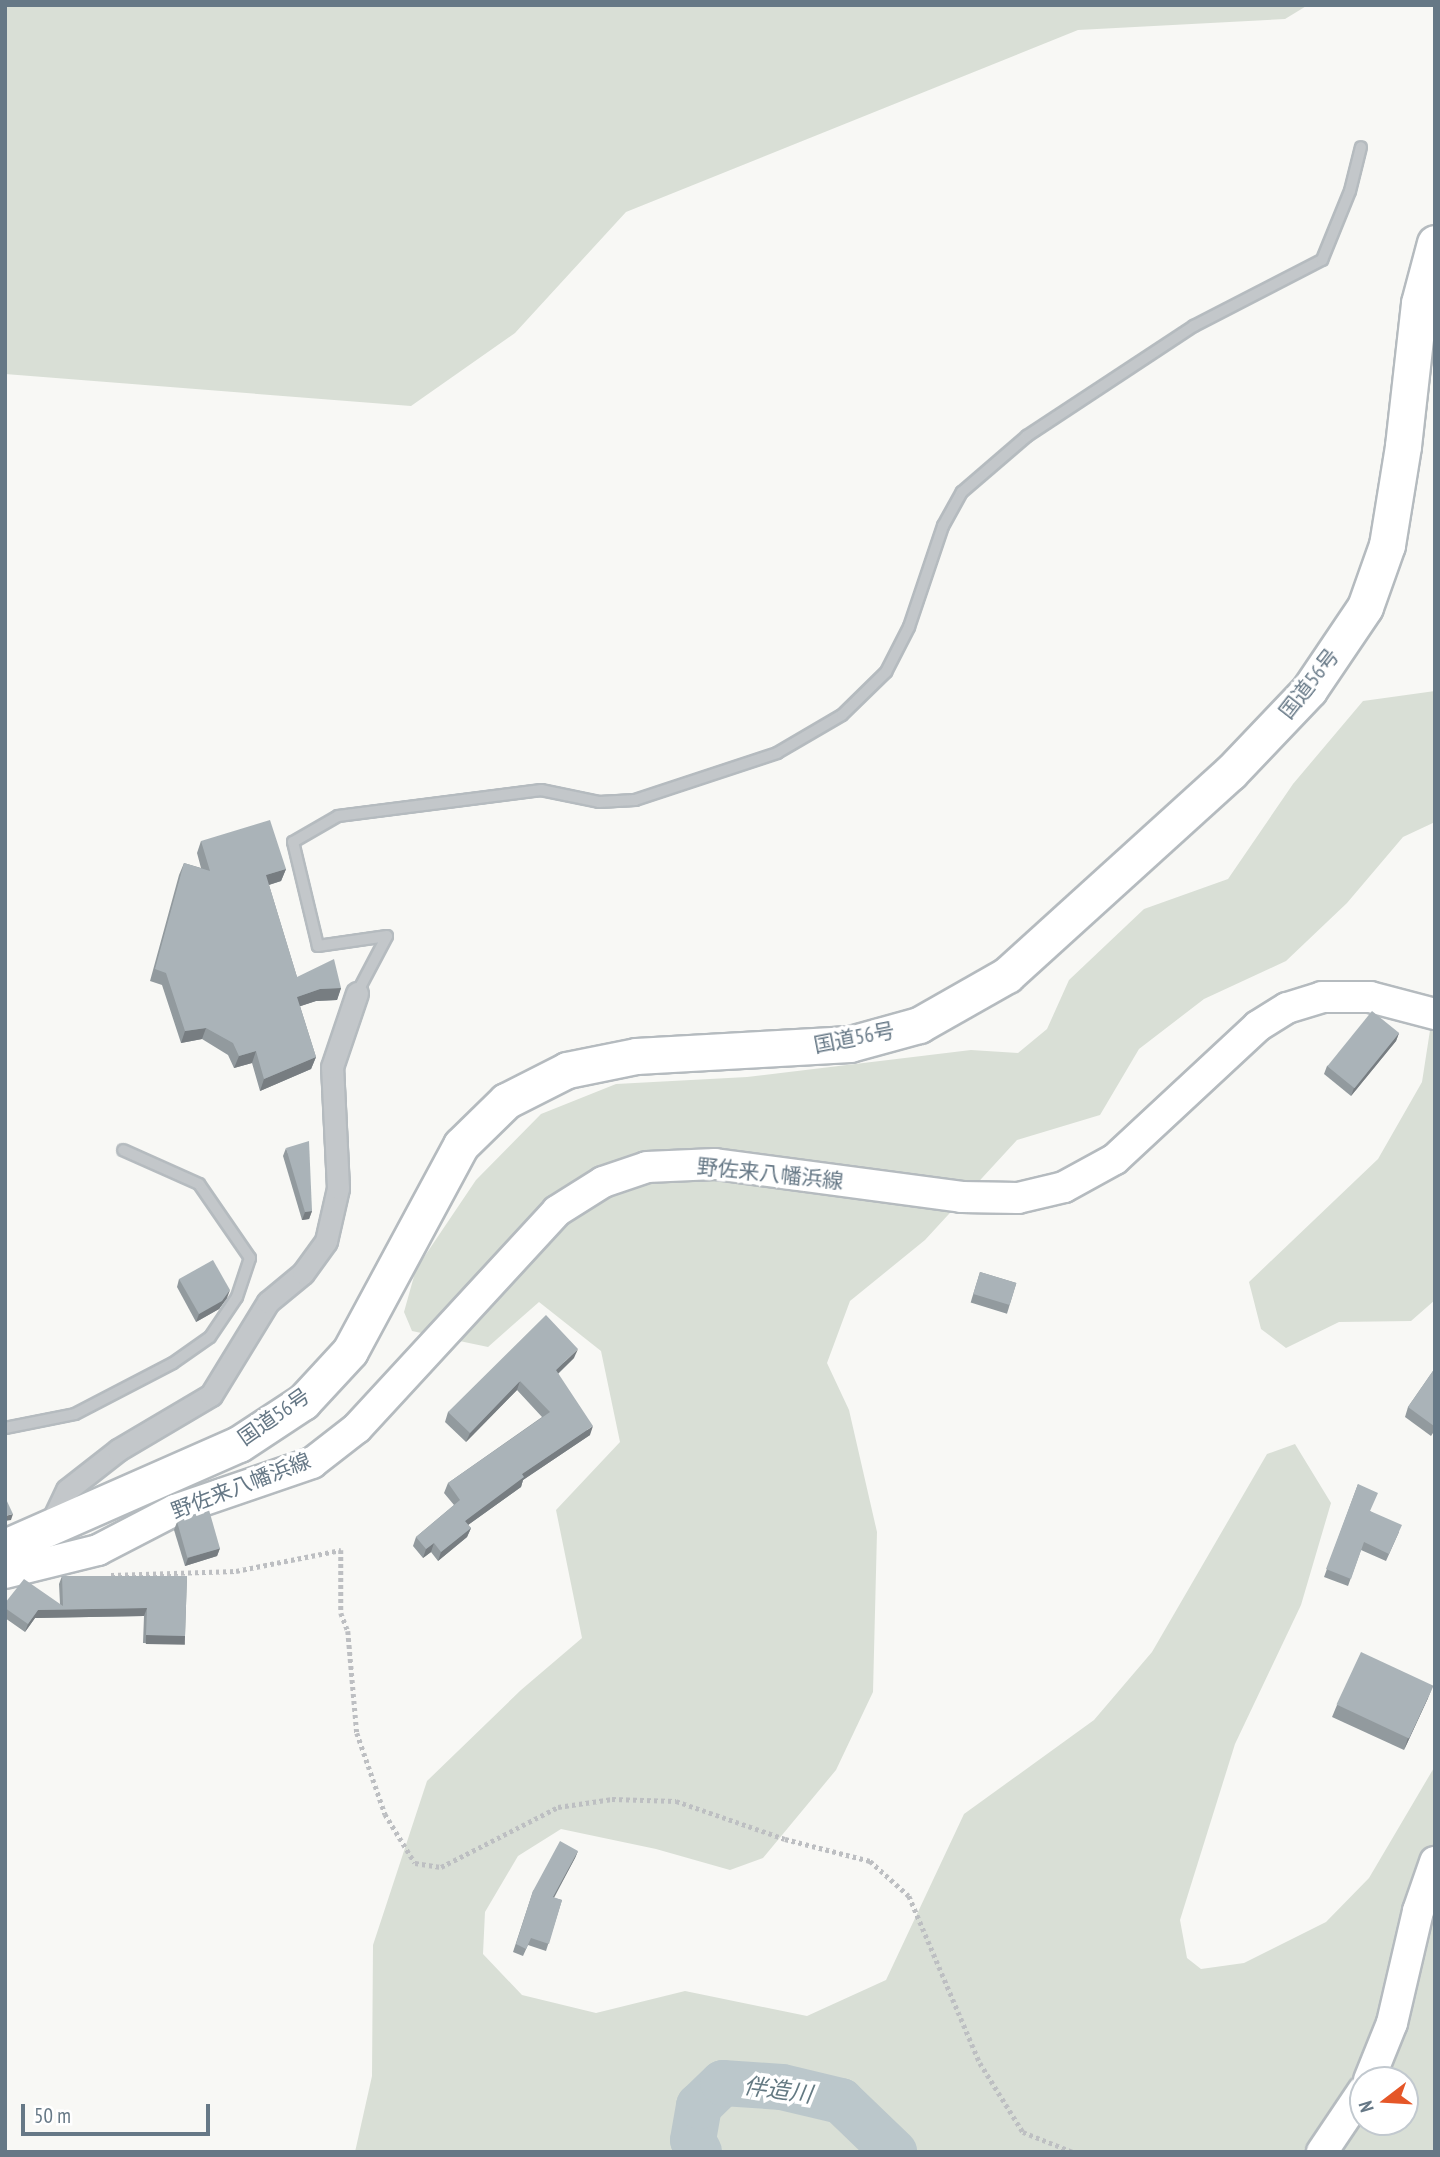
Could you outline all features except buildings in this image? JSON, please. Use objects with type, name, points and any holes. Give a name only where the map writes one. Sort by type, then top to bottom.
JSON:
[{"type":"highway","name":"国道56号","points":[[5,1547],[239,1444],[303,1402],[350,1351],[461,1145],[506,1101],[568,1070],[636,1056],[850,1044],[919,1025],[1007,975],[1230,773],[1309,690],[1365,607],[1387,545],[1404,446],[1419,303],[1435,243]]},
{"type":"main road","name":"野佐来八幡浜線","points":[[5,1573],[98,1550],[175,1510],[312,1463],[357,1427],[557,1211],[603,1182],[647,1167],[715,1164],[962,1198],[1018,1198],[1064,1187],[1115,1159],[1258,1026],[1287,1009],[1322,997],[1370,997],[1435,1014]]},
{"type":"main road","points":[[1375,2066],[1392,2023],[1418,1911],[1435,1862]]},
{"type":"main road","points":[[1322,2152],[1349,2112]]},
{"type":"street","points":[[49,1528],[67,1490],[118,1450],[211,1395],[268,1302],[303,1273],[326,1241],[338,1188],[332,1067],[357,993]]},
{"type":"lane","points":[[357,993],[387,936],[318,946],[293,842],[338,816],[541,790],[599,802],[635,800],[777,753],[842,715],[887,671],[909,627],[943,526],[962,492],[1027,436],[1194,326],[1322,260],[1350,191],[1361,147]]},
{"type":"lane","points":[[5,1428],[75,1414],[173,1363],[210,1338],[237,1297],[250,1258],[199,1184],[123,1150]]},
{"type":"path","points":[[108,1575],[236,1571],[341,1550],[341,1614],[348,1631],[356,1733],[385,1814],[415,1863],[441,1867],[558,1807],[612,1800],[676,1801],[785,1839],[870,1861],[909,1896],[980,2063],[1023,2132],[1073,2152]]},
{"type":"shaded area","points":[[5,5],[1308,5],[1285,19],[1078,30],[626,212],[515,333],[411,406],[5,374]]},
{"type":"shaded area","points":[[1435,691],[1435,822],[1403,837],[1347,903],[1286,961],[1204,999],[1139,1049],[1100,1115],[1017,1140],[925,1240],[850,1301],[827,1363],[849,1410],[877,1532],[873,1692],[836,1770],[763,1858],[730,1870],[656,1849],[561,1829],[518,1856],[485,1912],[483,1954],[522,1995],[596,2013],[685,1991],[807,2016],[886,1980],[964,1814],[1094,1720],[1152,1652],[1267,1454],[1295,1444],[1331,1503],[1301,1605],[1235,1744],[1180,1920],[1187,1958],[1201,1969],[1244,1963],[1326,1922],[1369,1878],[1435,1766],[1435,2152],[355,2152],[372,2076],[373,1945],[427,1781],[521,1690],[582,1638],[556,1510],[620,1442],[601,1351],[539,1302],[488,1347],[412,1331],[404,1312],[416,1269],[476,1180],[541,1114],[616,1084],[747,1077],[971,1050],[1018,1053],[1047,1029],[1069,980],[1144,909],[1228,879],[1293,784],[1363,701]]},
{"type":"shaded area","points":[[1435,998],[1435,1300],[1411,1321],[1339,1322],[1286,1348],[1261,1329],[1249,1282],[1378,1159],[1422,1082]]},
{"type":"waterway","name":"伴造川","points":[[699,2152],[693,2140],[699,2106],[723,2083],[782,2087],[841,2101],[894,2152]]}]
